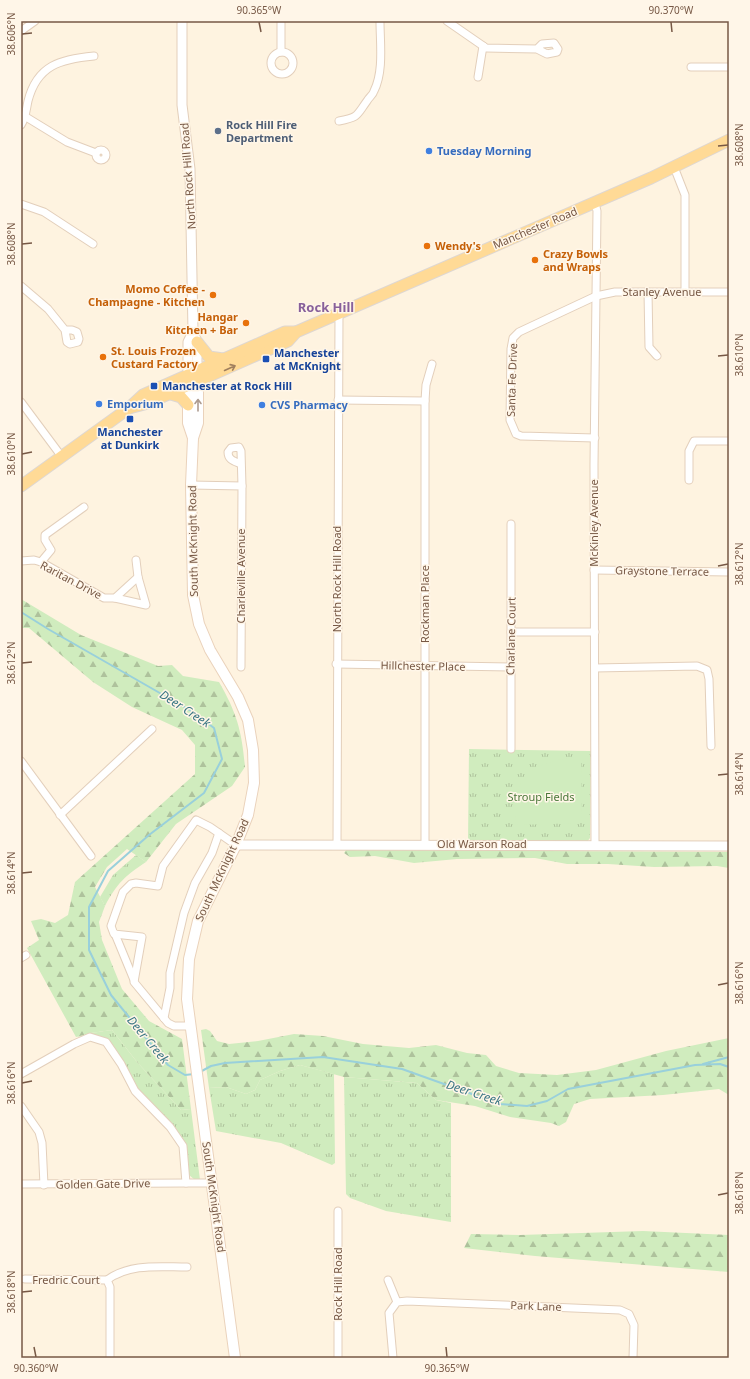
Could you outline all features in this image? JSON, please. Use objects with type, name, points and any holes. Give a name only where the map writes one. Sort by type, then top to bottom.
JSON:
[{"type":"main road","name":"Manchester Road","points":[[21,486],[129,408],[143,395],[285,332],[296,332],[595,202],[674,167],[729,140]]},
{"type":"main road","name":"Manchester Road","points":[[129,408],[148,404],[288,341],[296,332]]},
{"type":"main road","points":[[195,337],[209,357],[223,359]]},
{"type":"main road","name":"South McKnight Road","points":[[193,372],[198,423],[193,438],[191,485],[193,595],[199,624],[210,650],[238,697],[248,720],[253,750],[254,783],[248,815],[236,845],[198,921],[189,958],[187,999],[210,1183],[221,1248],[235,1358]]},
{"type":"main road","name":"South McKnight Road","points":[[193,384],[188,404],[188,423],[193,438]]},
{"type":"main road","points":[[171,394],[181,397],[188,404]]},
{"type":"street","points":[[21,31],[35,21]]},
{"type":"street","name":"North Rock Hill Road","points":[[182,21],[181,82],[190,169],[195,337],[193,372]]},
{"type":"street","points":[[281,21],[281,52]]},
{"type":"street","points":[[339,121],[352,118],[360,113],[367,100],[374,93],[379,81],[380,21]]},
{"type":"street","points":[[447,21],[486,48],[537,49]]},
{"type":"street","points":[[478,77],[483,46]]},
{"type":"street","points":[[21,125],[26,117],[28,101],[37,79],[48,68],[61,61],[75,57],[94,56]]},
{"type":"street","points":[[691,67],[729,66]]},
{"type":"street","points":[[26,117],[67,142],[96,152]]},
{"type":"street","points":[[674,167],[685,195],[685,293]]},
{"type":"street","name":"McKinley Avenue","points":[[595,202],[597,211],[594,570],[595,844]]},
{"type":"street","points":[[21,204],[44,212],[93,244]]},
{"type":"street","points":[[21,286],[48,309],[65,330]]},
{"type":"street","name":"Stanley Avenue","points":[[596,296],[615,292],[729,292]]},
{"type":"street","points":[[648,292],[649,347],[657,356]]},
{"type":"street","name":"Santa Fe Drive","points":[[595,438],[521,436],[516,434],[510,420],[513,338],[519,332],[596,296]]},
{"type":"street","name":"North Rock Hill Road","points":[[337,846],[336,664],[339,313]]},
{"type":"street","name":"Rockman Place","points":[[425,844],[425,401],[426,385],[432,364]]},
{"type":"street","points":[[338,400],[425,401]]},
{"type":"street","points":[[21,402],[62,457]]},
{"type":"street","points":[[688,480],[689,451],[694,441],[729,441]]},
{"type":"street","name":"Charleville Avenue","points":[[241,464],[241,666]]},
{"type":"street","points":[[191,485],[242,486]]},
{"type":"street","points":[[41,562],[51,550],[45,540],[45,535],[84,507]]},
{"type":"street","name":"Charlane Court","points":[[511,524],[511,749]]},
{"type":"street","points":[[115,598],[146,605],[138,577],[136,560]]},
{"type":"street","name":"Raritan Drive","points":[[21,561],[41,562],[104,598],[115,598],[138,577]]},
{"type":"street","name":"Graystone Terrace","points":[[594,570],[729,572]]},
{"type":"street","points":[[511,632],[595,632]]},
{"type":"street","name":"Hillchester Place","points":[[336,664],[510,667]]},
{"type":"street","points":[[594,668],[697,666],[707,670],[709,679],[711,746]]},
{"type":"street","points":[[60,815],[152,729]]},
{"type":"street","points":[[21,760],[91,856]]},
{"type":"street","points":[[190,1026],[174,1026],[168,1023],[134,981],[111,926],[123,892],[131,884],[136,883],[158,886],[163,866],[196,820],[236,845]]},
{"type":"street","points":[[164,1018],[170,988],[170,972],[184,913],[195,883],[212,853],[219,833]]},
{"type":"street","name":"Old Warson Road","points":[[236,845],[337,846],[425,844],[595,844],[729,846]]},
{"type":"street","points":[[115,934],[142,937],[134,981]]},
{"type":"street","points":[[21,1074],[74,1044],[90,1037],[106,1042],[121,1064],[135,1092],[170,1127],[183,1146],[186,1183]]},
{"type":"street","points":[[21,1106],[39,1132],[42,1143],[44,1185]]},
{"type":"street","name":"Golden Gate Drive","points":[[21,1184],[210,1183]]},
{"type":"street","name":"Rock Hill Road","points":[[338,1211],[338,1358]]},
{"type":"street","name":"Fredric Court","points":[[25,1279],[107,1280],[116,1273],[131,1268],[187,1267]]},
{"type":"street","name":"Fredric Court","points":[[107,1280],[110,1287],[110,1358]]},
{"type":"street","points":[[388,1280],[397,1302],[390,1313],[393,1358]]},
{"type":"street","name":"Park Lane","points":[[397,1302],[407,1301],[617,1310],[631,1312],[634,1325],[633,1358]]},
{"type":"green space","points":[[21,599],[81,635],[158,666],[172,665],[183,676],[219,682],[238,723],[245,767],[232,786],[176,824],[146,862],[127,849],[107,867],[95,887],[105,906],[99,922],[102,940],[122,989],[149,1021],[182,1039],[191,1109],[181,1110],[137,1062],[112,1030],[76,1037],[27,948],[39,940],[31,921],[41,919],[55,923],[68,915],[75,882],[195,774],[195,745],[182,730],[132,707],[93,682],[29,628],[21,628]]},
{"type":"green space","name":"Stroup Fields","points":[[469,749],[591,751],[590,838],[587,842],[468,843]]},
{"type":"green space","points":[[581,757],[582,820],[579,823],[516,825],[517,797],[520,786],[525,778],[532,771],[550,762]]},
{"type":"green space","points":[[346,850],[729,852],[729,868],[717,866],[654,867],[608,864],[567,864],[535,858],[457,859],[414,863],[375,856],[350,857],[344,853]]},
{"type":"green space","points":[[136,855],[146,862],[122,881],[105,906],[100,897],[113,875]]},
{"type":"green space","points":[[206,1029],[210,1031],[217,1041],[229,1044],[258,1041],[294,1034],[323,1036],[363,1044],[409,1048],[436,1045],[467,1053],[486,1055],[496,1066],[519,1073],[557,1075],[596,1070],[666,1051],[729,1038],[729,1095],[719,1089],[663,1095],[590,1099],[574,1104],[566,1122],[559,1126],[551,1123],[510,1117],[475,1106],[436,1100],[417,1083],[344,1077],[300,1065],[280,1071],[260,1080],[255,1090],[246,1094],[226,1087],[209,1088],[201,1030]]},
{"type":"green space","points":[[112,1030],[137,1062],[181,1110],[191,1109],[200,1180],[195,1180],[189,1175],[185,1147],[139,1093],[109,1044],[87,1036],[76,1037]]},
{"type":"green space","points":[[300,1065],[334,1074],[335,1163],[332,1165],[281,1143],[216,1131],[209,1088],[226,1087],[246,1094],[255,1090],[260,1080],[280,1071]]},
{"type":"green space","points":[[344,1077],[417,1083],[436,1100],[451,1103],[451,1222],[386,1211],[350,1198],[346,1194]]},
{"type":"green space","points":[[643,1231],[729,1235],[729,1272],[535,1256],[464,1248],[471,1234],[520,1235]]},
{"type":"waterway","name":"Deer Creek","points":[[21,612],[193,712],[214,728],[222,759],[204,793],[149,835],[108,871],[89,907],[89,950],[111,995],[168,1065],[185,1075],[194,1074]]},
{"type":"waterway","name":"Deer Creek","points":[[200,1072],[211,1066],[225,1063],[323,1057],[402,1069],[500,1104],[527,1106],[547,1101],[568,1089],[695,1065],[720,1064],[729,1067]]},
{"type":"waterway","name":"Deer Creek","points":[[703,1064],[729,1057]]},
{"type":"place","name":"Rock Hill Fire Department","points":[[218,131]]},
{"type":"place","name":"Tuesday Morning","points":[[429,151]]},
{"type":"place","name":"Wendy's","points":[[427,246]]},
{"type":"place","name":"Crazy Bowls and Wraps","points":[[535,260]]},
{"type":"place","name":"Momo Coffee - Champagne - Kitchen","points":[[213,295]]},
{"type":"place","name":"Hangar Kitchen + Bar","points":[[246,323]]},
{"type":"place","name":"St. Louis Frozen Custard Factory","points":[[103,357]]},
{"type":"place","name":"Manchester at McKnight","points":[[266,359]]},
{"type":"place","name":"Manchester at Rock Hill","points":[[154,386]]},
{"type":"place","name":"Emporium","points":[[99,404]]},
{"type":"place","name":"CVS Pharmacy","points":[[262,405]]},
{"type":"place","name":"Manchester at Dunkirk","points":[[130,419]]},
{"type":"district","name":"Rock Hill","points":[[326,307]]}]
